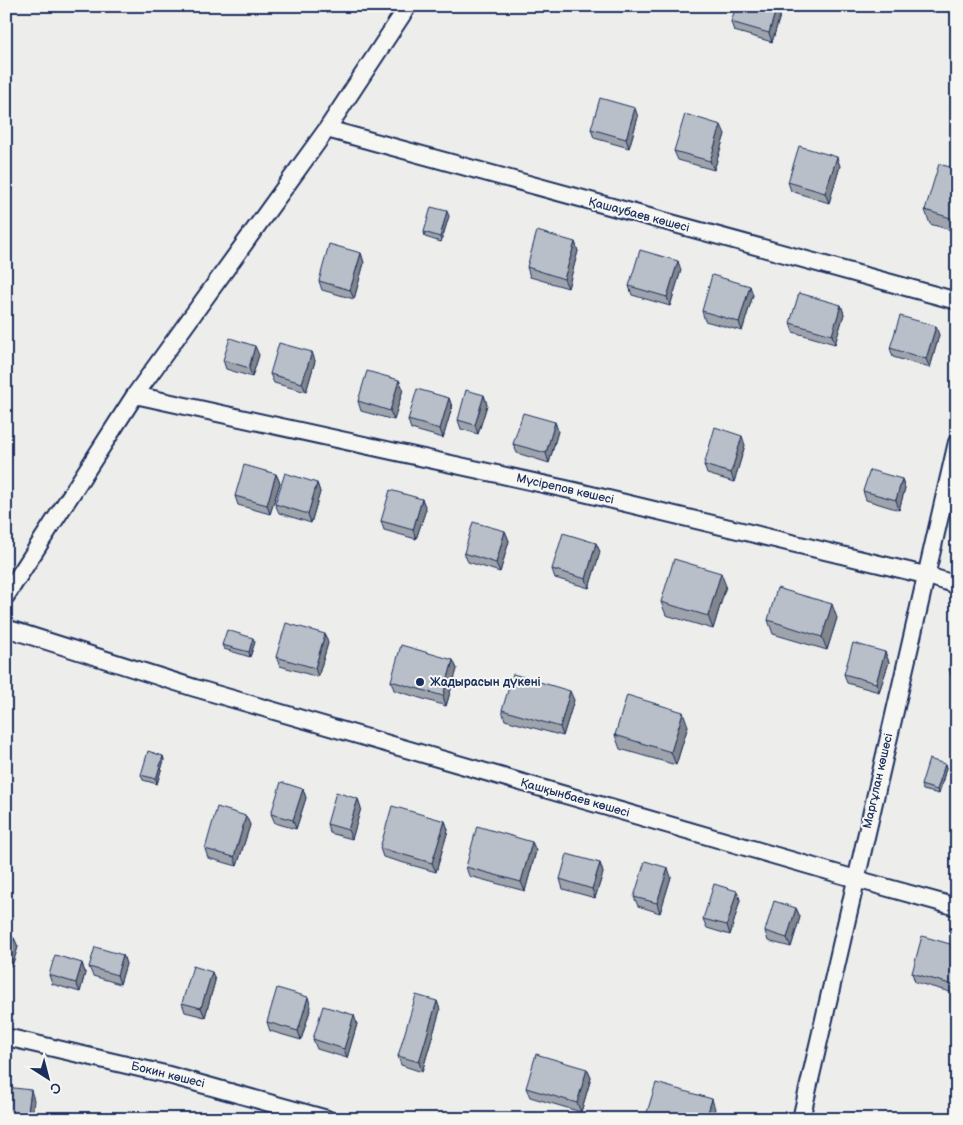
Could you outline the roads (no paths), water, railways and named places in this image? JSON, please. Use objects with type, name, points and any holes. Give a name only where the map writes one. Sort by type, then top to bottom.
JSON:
[{"type":"street","points":[[6,596],[137,392],[326,132],[408,6]]},
{"type":"street","name":"Қашаубаев көшесі","points":[[326,132],[957,301]]},
{"type":"street","name":"Мүсірепов көшесі","points":[[137,392],[170,403],[575,491],[925,575],[957,585]]},
{"type":"street","name":"Маргұлан көшесі","points":[[801,1119],[957,442]]},
{"type":"street","name":"Қашқынбаев көшесі","points":[[6,628],[194,688],[856,879],[957,906]]},
{"type":"street","name":"Бокин көшесі","points":[[6,1037],[165,1074],[327,1119]]},
{"type":"place","name":"Жадырасын дүкені","points":[[420,682]]}]
